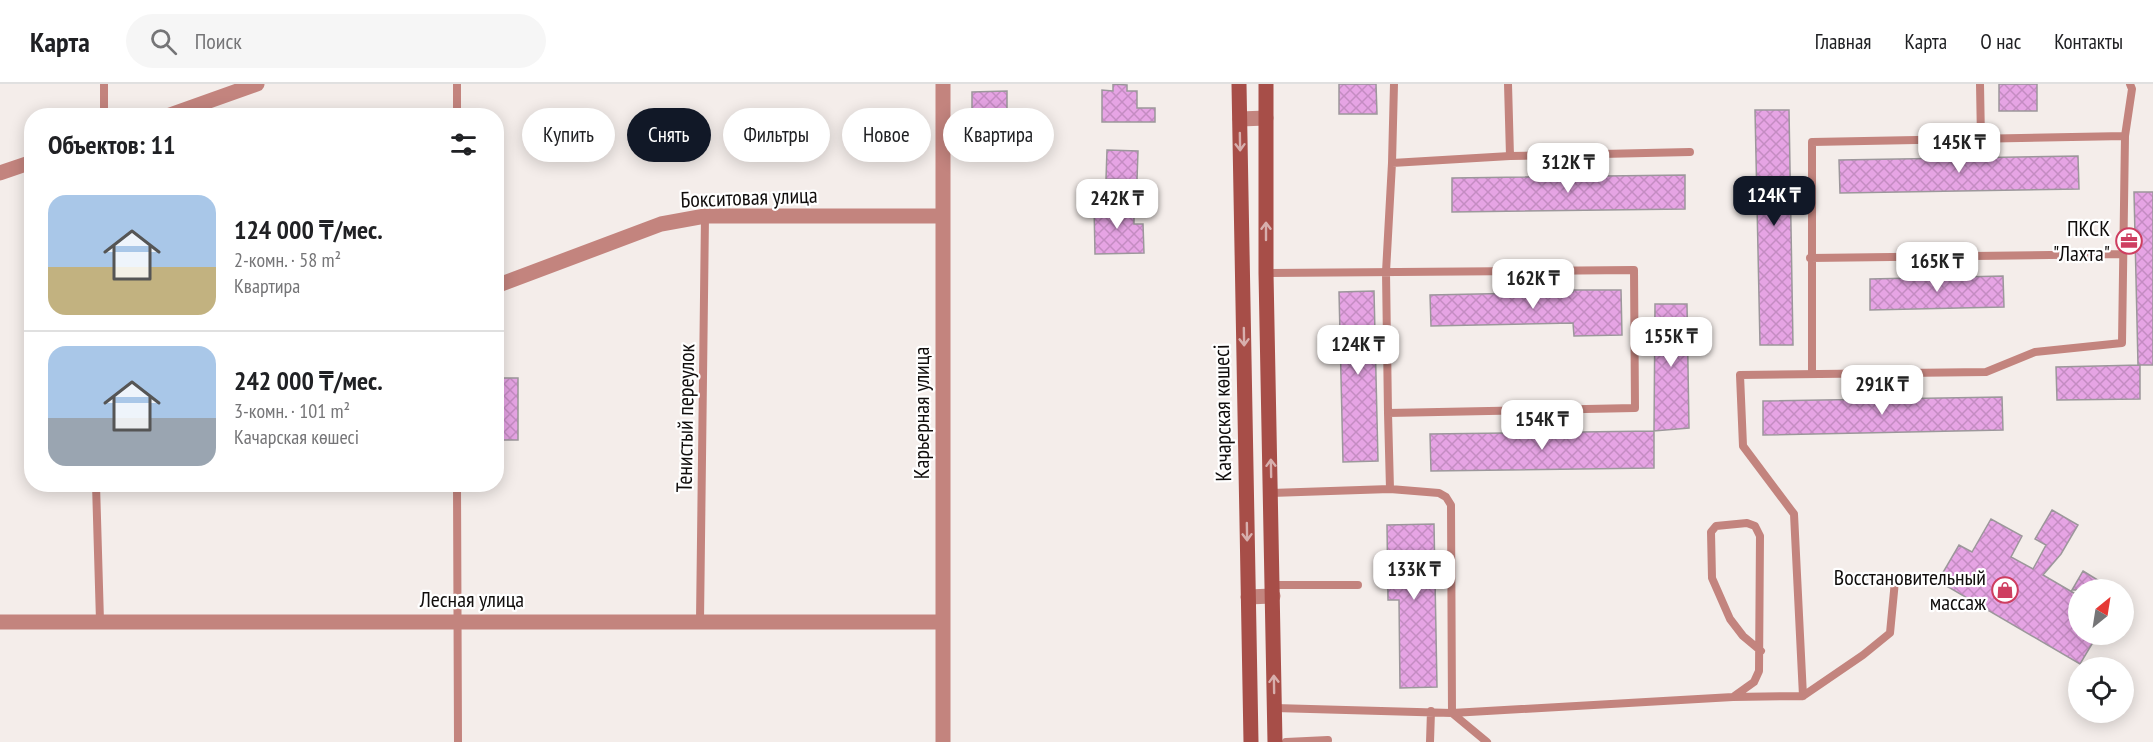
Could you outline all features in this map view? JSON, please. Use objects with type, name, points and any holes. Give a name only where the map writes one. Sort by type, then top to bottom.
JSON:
[{"type":"main road","name":"Качарская көшесі","points":[[1239,84],[1251,742]]},
{"type":"main road","points":[[1266,84],[1266,273],[1275,742]]},
{"type":"street","points":[[190,108],[258,84]]},
{"type":"street","name":"Карьерная улица","points":[[943,84],[943,742]]},
{"type":"street","points":[[1240,119],[1266,118]]},
{"type":"street","points":[[0,173],[24,165]]},
{"type":"street","name":"Бокситовая улица","points":[[504,283],[661,224],[705,216],[943,216]]},
{"type":"street","points":[[1248,597],[1273,590]]},
{"type":"street","name":"Лесная улица","points":[[0,622],[943,622]]},
{"type":"lane","points":[[104,84],[104,108]]},
{"type":"lane","points":[[457,84],[457,108]]},
{"type":"lane","points":[[1390,489],[1386,272],[1394,84]]},
{"type":"lane","points":[[1508,84],[1510,156]]},
{"type":"lane","points":[[1980,84],[1981,140]]},
{"type":"lane","points":[[1803,696],[1794,514],[1743,446],[1740,375],[1986,372],[2035,352],[2122,342],[2125,136],[2132,89],[2130,84]]},
{"type":"lane","points":[[1812,374],[1810,258],[1812,142],[2125,136]]},
{"type":"lane","points":[[1392,163],[1510,156],[1690,152]]},
{"type":"lane","name":"Тенистый переулок","points":[[700,621],[705,216]]},
{"type":"lane","points":[[1810,258],[2123,254]]},
{"type":"lane","points":[[1266,273],[1634,270],[1635,408],[1388,413]]},
{"type":"lane","points":[[1271,493],[1390,489],[1439,493],[1446,497],[1450,505],[1452,712],[1487,742]]},
{"type":"lane","points":[[96,492],[100,621]]},
{"type":"lane","points":[[457,492],[458,742]]},
{"type":"lane","points":[[1733,697],[1754,682],[1759,671],[1761,651],[1760,536],[1755,526],[1747,523],[1716,526],[1711,532],[1712,578],[1730,619],[1743,636],[1761,651]]},
{"type":"lane","points":[[1275,708],[1452,712],[1733,697],[1803,696],[1863,655],[1890,633],[1895,581]]},
{"type":"lane","points":[[1273,590],[1358,585]]},
{"type":"lane","points":[[1430,742],[1431,711]]},
{"type":"lane","points":[[1286,742],[1328,740]]},
{"type":"building","points":[[1113,84],[1127,85],[1127,91],[1137,91],[1137,108],[1155,108],[1155,122],[1102,122],[1102,90],[1113,91]]},
{"type":"building","points":[[1339,84],[1376,84],[1377,114],[1339,114]]},
{"type":"building","points":[[1999,84],[2037,84],[2037,111],[1999,111]]},
{"type":"building","points":[[1007,91],[1007,108],[972,108],[972,92]]},
{"type":"building","points":[[1755,110],[1789,110],[1793,345],[1760,345]]},
{"type":"building","points":[[1107,150],[1138,151],[1137,180],[1106,179]]},
{"type":"building","points":[[2078,156],[2079,189],[1840,193],[1839,160]]},
{"type":"building","points":[[1685,175],[1685,209],[1452,212],[1452,178]]},
{"type":"building","points":[[2134,192],[2153,192],[2153,365],[2138,365]]},
{"type":"building","points":[[1094,205],[1134,205],[1134,224],[1143,224],[1144,253],[1095,254]]},
{"type":"building","points":[[2003,276],[2004,307],[1870,310],[1870,279]]},
{"type":"building","points":[[1573,290],[1621,290],[1622,335],[1574,336],[1573,323],[1431,326],[1430,295],[1573,292]]},
{"type":"building","points":[[1374,291],[1378,461],[1343,462],[1339,292]]},
{"type":"building","points":[[1655,304],[1687,304],[1689,428],[1654,431]]},
{"type":"building","points":[[2140,365],[2140,399],[2057,400],[2056,367]]},
{"type":"building","points":[[504,378],[518,378],[518,440],[504,440]]},
{"type":"building","points":[[2002,397],[2003,430],[1763,435],[1763,401]]},
{"type":"building","points":[[1654,431],[1654,468],[1431,471],[1430,434]]},
{"type":"building","points":[[2052,510],[2078,525],[2061,554],[2043,575],[2068,590],[2068,645],[2091,645],[2084,657],[2068,657],[1938,581],[1959,545],[1972,552],[1991,519],[2022,536],[2011,557],[2033,569],[2046,545],[2035,539]]},
{"type":"building","points":[[1434,524],[1437,687],[1400,688],[1399,600],[1388,600],[1387,525]]},
{"type":"building","points":[[2083,571],[2096,579],[2078,579]]},
{"type":"place","name":"ПКСК \"Лахта\"","points":[[2129,241]]},
{"type":"place","name":"Восстановительный массаж","points":[[2005,590]]}]
